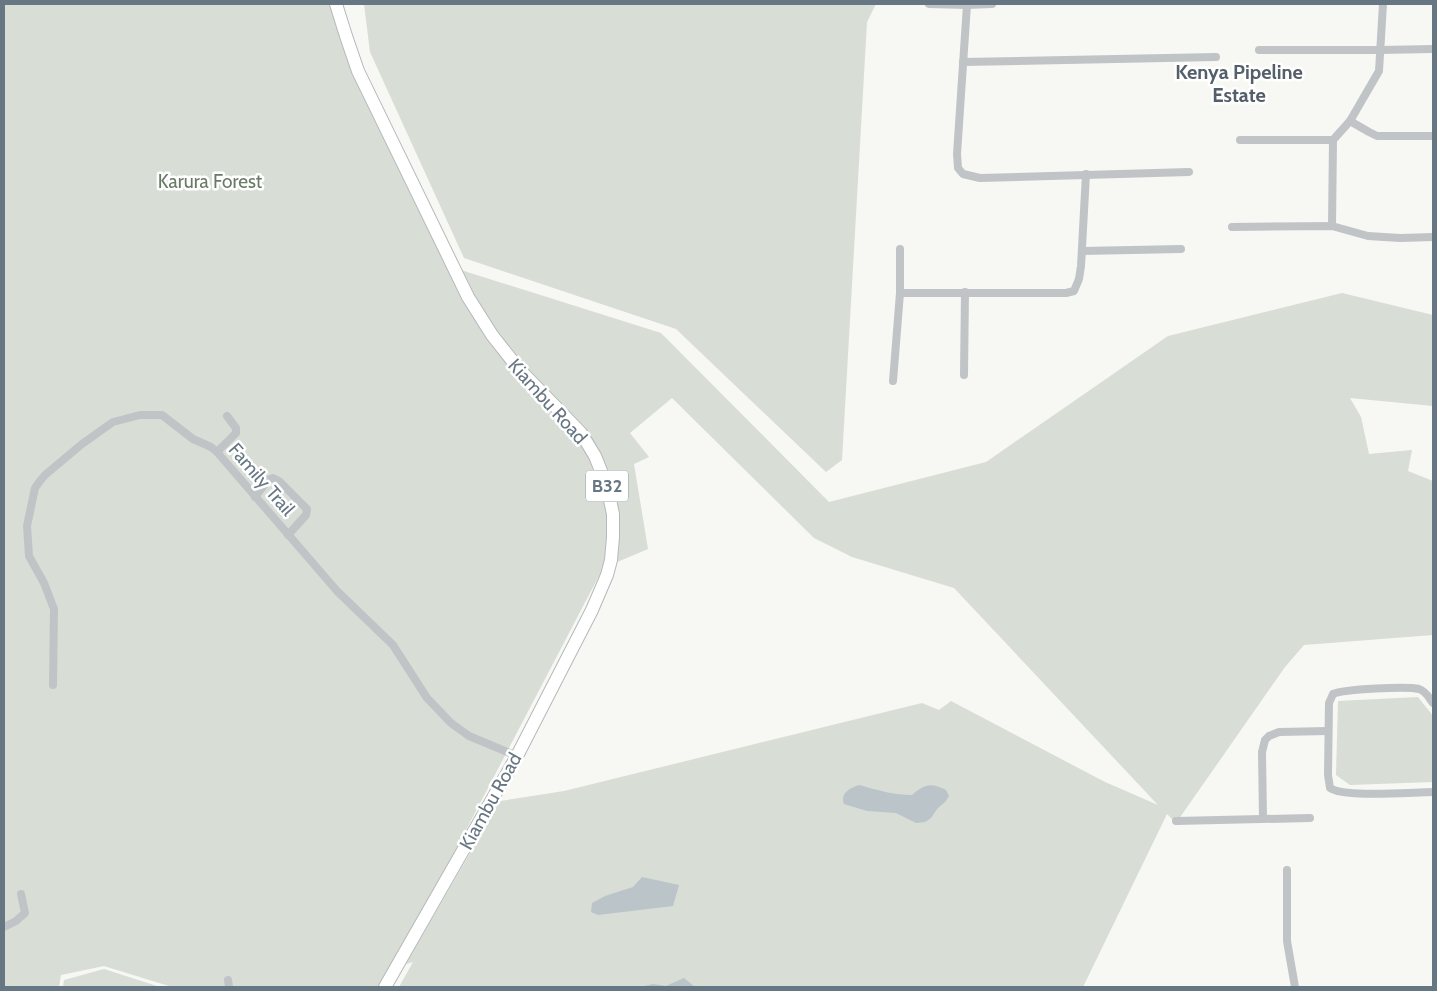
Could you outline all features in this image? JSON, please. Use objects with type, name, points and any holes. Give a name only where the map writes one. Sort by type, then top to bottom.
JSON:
[{"type":"highway","name":"Kiambu Road","points":[[336,4],[358,71],[468,297],[492,335],[518,368],[581,433],[595,456],[607,486],[613,514],[611,560],[607,576],[592,610],[516,756],[385,987]]},
{"type":"street","points":[[929,4],[992,4]]},
{"type":"street","points":[[1332,226],[1333,140],[1350,121],[1379,71],[1383,4]]},
{"type":"street","points":[[967,5],[957,154],[958,168],[963,174],[980,178],[1189,172]]},
{"type":"street","points":[[1259,50],[1433,49]]},
{"type":"street","points":[[962,62],[1216,57]]},
{"type":"street","points":[[1350,121],[1377,136],[1433,136]]},
{"type":"street","points":[[1240,140],[1333,140]]},
{"type":"street","points":[[900,293],[1066,293],[1074,290],[1079,279],[1082,251],[1086,174]]},
{"type":"street","points":[[1232,228],[1332,226],[1368,236],[1400,238],[1433,237]]},
{"type":"street","points":[[893,381],[900,293],[900,248]]},
{"type":"street","points":[[1082,251],[1181,249]]},
{"type":"street","points":[[964,375],[965,292]]},
{"type":"street","name":"Family Trail","points":[[53,685],[54,609],[44,583],[29,556],[27,536],[28,520],[35,488],[45,475],[82,444],[113,422],[140,415],[162,415],[193,439],[211,447],[217,452],[336,591],[393,645],[427,698],[450,723],[469,736],[516,756]]},
{"type":"street","points":[[217,452],[236,433],[236,428],[227,416]]},
{"type":"street","points":[[255,497],[268,480],[273,478],[279,481],[307,509],[306,515],[288,535]]},
{"type":"street","points":[[1433,703],[1427,694],[1418,689],[1400,688],[1338,692],[1333,694],[1329,702],[1328,731],[1328,781],[1332,790],[1353,794],[1433,792]]},
{"type":"street","points":[[1263,818],[1262,752],[1265,740],[1279,732],[1328,731]]},
{"type":"street","points":[[1176,821],[1310,818]]},
{"type":"street","points":[[1287,870],[1287,941],[1295,987]]},
{"type":"street","points":[[4,927],[16,921],[25,913],[21,894]]},
{"type":"green space","name":"Karura Forest","points":[[4,4],[339,4],[349,58],[445,265],[661,333],[829,502],[986,462],[1168,336],[1342,293],[1433,315],[1433,406],[1350,398],[1361,417],[1369,454],[1412,450],[1408,471],[1433,481],[1433,635],[1304,645],[1285,667],[1176,823],[1167,814],[1083,987],[399,987],[413,962],[406,964],[500,801],[564,791],[922,703],[939,710],[951,701],[1105,782],[1158,805],[954,588],[852,557],[814,538],[672,398],[630,433],[649,457],[634,464],[648,549],[603,568],[384,987],[172,987],[104,966],[61,975],[59,987],[4,987]]},
{"type":"green space","points":[[364,4],[876,4],[867,22],[842,460],[826,472],[676,329],[464,258],[370,52]]},
{"type":"green space","points":[[1418,697],[1433,716],[1433,782],[1350,785],[1336,775],[1338,701]]},
{"type":"green space","points":[[104,969],[160,987],[63,987],[64,980]]},
{"type":"shaded area","points":[[859,785],[892,793],[912,795],[924,786],[932,785],[946,790],[949,796],[931,818],[925,822],[916,823],[896,813],[867,811],[844,804],[843,797],[845,794],[849,789]]},
{"type":"shaded area","points":[[642,877],[679,885],[673,906],[598,915],[591,912],[592,903],[605,896],[633,887]]},
{"type":"shaded area","points":[[684,978],[695,987],[640,987],[653,984],[666,986]]},
{"type":"district","name":"Kenya Pipeline Estate","points":[[1239,84]]}]
